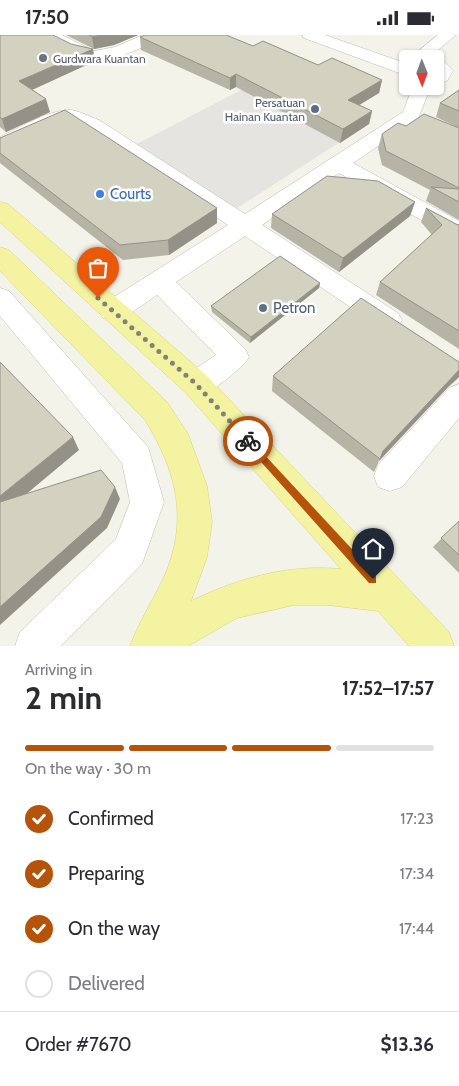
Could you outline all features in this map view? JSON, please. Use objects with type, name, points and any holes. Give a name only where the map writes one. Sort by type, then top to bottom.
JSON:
[{"type":"main road","points":[[0,209],[196,384],[435,646]]},
{"type":"main road","points":[[0,256],[156,411],[177,444],[191,486],[195,522],[189,557],[149,646]]},
{"type":"main road","points":[[155,646],[186,622],[229,601],[294,587],[385,593]]},
{"type":"street","points":[[50,35],[84,54],[96,56],[110,55],[133,38],[156,35]]},
{"type":"street","points":[[310,35],[399,66]]},
{"type":"street","points":[[428,50],[448,35]]},
{"type":"street","points":[[112,311],[337,163],[419,119],[421,95]]},
{"type":"street","points":[[0,144],[53,120],[70,116],[92,124],[409,333]]},
{"type":"street","points":[[337,163],[459,231]]},
{"type":"street","points":[[159,281],[235,357],[196,384]]},
{"type":"street","points":[[0,298],[137,457],[147,502],[128,551],[34,646]]},
{"type":"street","points":[[390,476],[459,397]]},
{"type":"shaded area","points":[[303,58],[330,70],[269,104],[340,142],[231,212],[133,146]]},
{"type":"building","points":[[0,35],[53,35],[71,44],[93,49],[19,81],[46,99],[2,119],[0,117]]},
{"type":"building","points":[[145,35],[226,35],[253,46],[263,41],[318,65],[332,58],[382,80],[348,100],[372,111],[343,129],[236,74],[230,78],[140,37]]},
{"type":"building","points":[[459,90],[459,111],[440,103]]},
{"type":"building","points":[[65,110],[217,208],[168,240],[120,245],[0,153],[0,138]]},
{"type":"building","points":[[424,114],[459,128],[459,188],[386,151],[382,134],[398,123],[406,126]]},
{"type":"building","points":[[327,176],[378,181],[415,202],[343,258],[272,214]]},
{"type":"building","points":[[431,187],[459,189],[459,202]]},
{"type":"building","points":[[426,208],[459,225],[459,331],[380,282],[442,225]]},
{"type":"building","points":[[280,256],[320,283],[251,337],[211,306]]},
{"type":"building","points":[[361,298],[459,362],[459,370],[383,451],[380,459],[273,376]]},
{"type":"building","points":[[0,362],[73,437],[0,496]]},
{"type":"building","points":[[101,470],[115,487],[101,517],[0,607],[0,502]]},
{"type":"building","points":[[459,521],[459,555],[441,538]]},
{"type":"way so far","points":[[98,298],[196,384],[248,441]]},
{"type":"place","name":"Gurdwara Kuantan","points":[[43,58]]},
{"type":"place","name":"Persatuan Hainan Kuantan","points":[[315,109]]},
{"type":"place","name":"Courts","points":[[100,194]]},
{"type":"place","name":"Petron","points":[[263,308]]},
{"type":"route","points":[[248,441],[373,579]]}]
